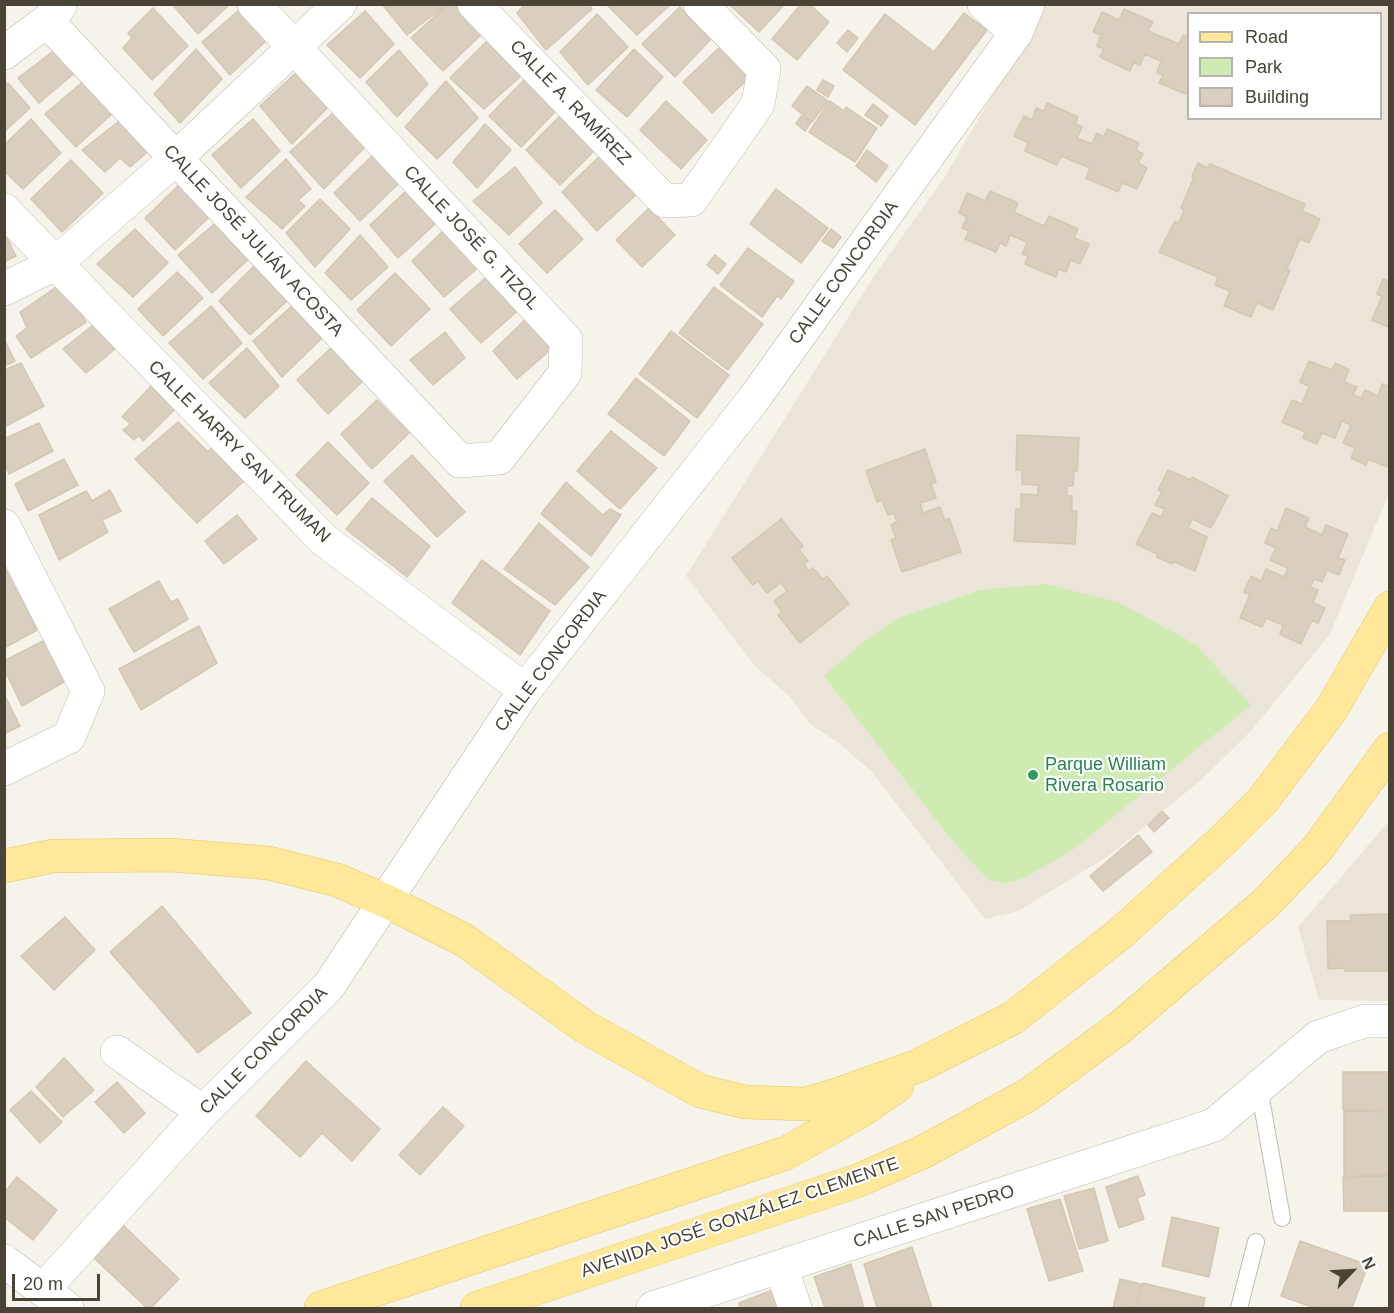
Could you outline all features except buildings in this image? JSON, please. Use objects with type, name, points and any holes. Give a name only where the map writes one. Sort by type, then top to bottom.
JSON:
[{"type":"main road","points":[[4,866],[53,856],[171,855],[269,863],[338,880],[464,940],[585,1027],[700,1091],[745,1102],[806,1104],[918,1066],[1013,1018],[1122,932],[1222,841],[1263,800],[1331,710],[1389,608]]},
{"type":"main road","name":"AVENIDA JOSÉ GONZÁLEZ CLEMENTE","points":[[477,1308],[857,1181],[923,1152],[1028,1095],[1118,1029],[1266,903],[1318,848],[1389,749]]},
{"type":"main road","points":[[321,1308],[786,1153],[859,1112],[904,1081],[918,1066]]},
{"type":"street","name":"CALLE JOSÉ G. TIZOL","points":[[254,4],[566,340],[565,373],[499,458],[460,460]]},
{"type":"street","points":[[4,290],[55,264],[175,159],[340,4]]},
{"type":"street","name":"CALLE A. RAMÍREZ","points":[[474,4],[666,201],[691,200],[758,104],[764,69],[700,4]]},
{"type":"street","points":[[984,4],[1022,19]]},
{"type":"street","points":[[4,53],[54,13]]},
{"type":"street","name":"CALLE JOSÉ JULIÁN ACOSTA","points":[[54,13],[175,159],[460,460]]},
{"type":"street","name":"CALLE CONCORDIA","points":[[55,1299],[203,1112],[328,987],[525,690],[753,400],[1022,19]]},
{"type":"street","name":"CALLE HARRY SAN TRUMAN","points":[[4,210],[324,540],[525,690]]},
{"type":"street","points":[[4,526],[88,690],[69,737],[4,769]]},
{"type":"street","points":[[1259,1087],[1318,1037],[1365,1021],[1389,1021]]},
{"type":"street","points":[[117,1052],[203,1112]]},
{"type":"street","name":"CALLE SAN PEDRO","points":[[653,1308],[1214,1125],[1259,1087]]},
{"type":"street","points":[[4,1261],[55,1299]]},
{"type":"street","points":[[781,1267],[795,1308]]},
{"type":"lane","points":[[1259,1087],[1282,1218]]},
{"type":"lane","points":[[1239,1308],[1256,1242]]},
{"type":"shaded area","points":[[1043,5],[1389,5],[1389,493],[1330,634],[1251,731],[1201,780],[1107,857],[1018,911],[985,919],[872,772],[839,743],[810,724],[790,697],[754,665],[686,576],[874,276],[944,178],[1039,16]]},
{"type":"shaded area","points":[[1389,821],[1389,1001],[1319,1000],[1298,927]]},
{"type":"green space","name":"Parque William Rivera Rosario","points":[[1046,584],[1118,602],[1195,644],[1251,705],[1070,852],[1024,878],[1005,883],[989,880],[956,845],[824,676],[862,643],[898,618],[980,590]]},
{"type":"place","name":"Parque William Rivera Rosario","points":[[1033,775]]}]
